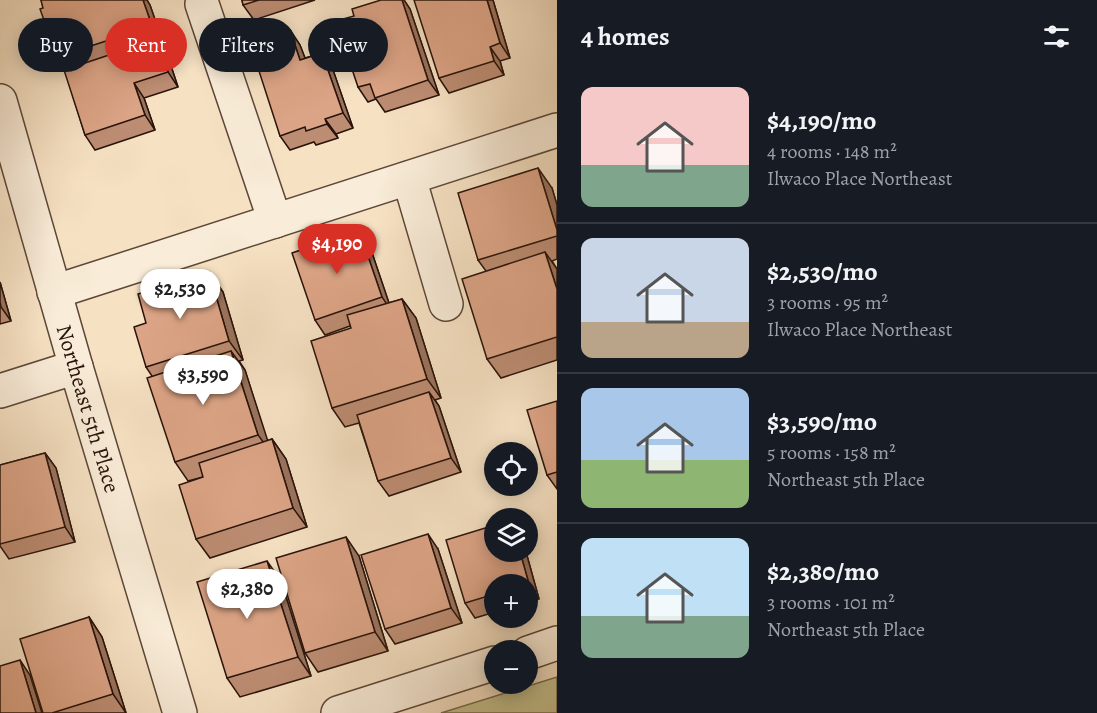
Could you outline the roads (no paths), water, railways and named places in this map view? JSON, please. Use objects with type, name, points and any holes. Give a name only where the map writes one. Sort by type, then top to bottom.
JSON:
[{"type":"street","points":[[202,4],[275,221]]},
{"type":"street","name":"Northeast 5th Place","points":[[0,101],[76,367],[180,713]]},
{"type":"street","points":[[54,292],[557,130]]},
{"type":"street","points":[[409,178],[446,304]]},
{"type":"street","points":[[0,391],[76,367]]},
{"type":"street","points":[[538,650],[557,643]]},
{"type":"street","points":[[338,713],[484,667]]}]
